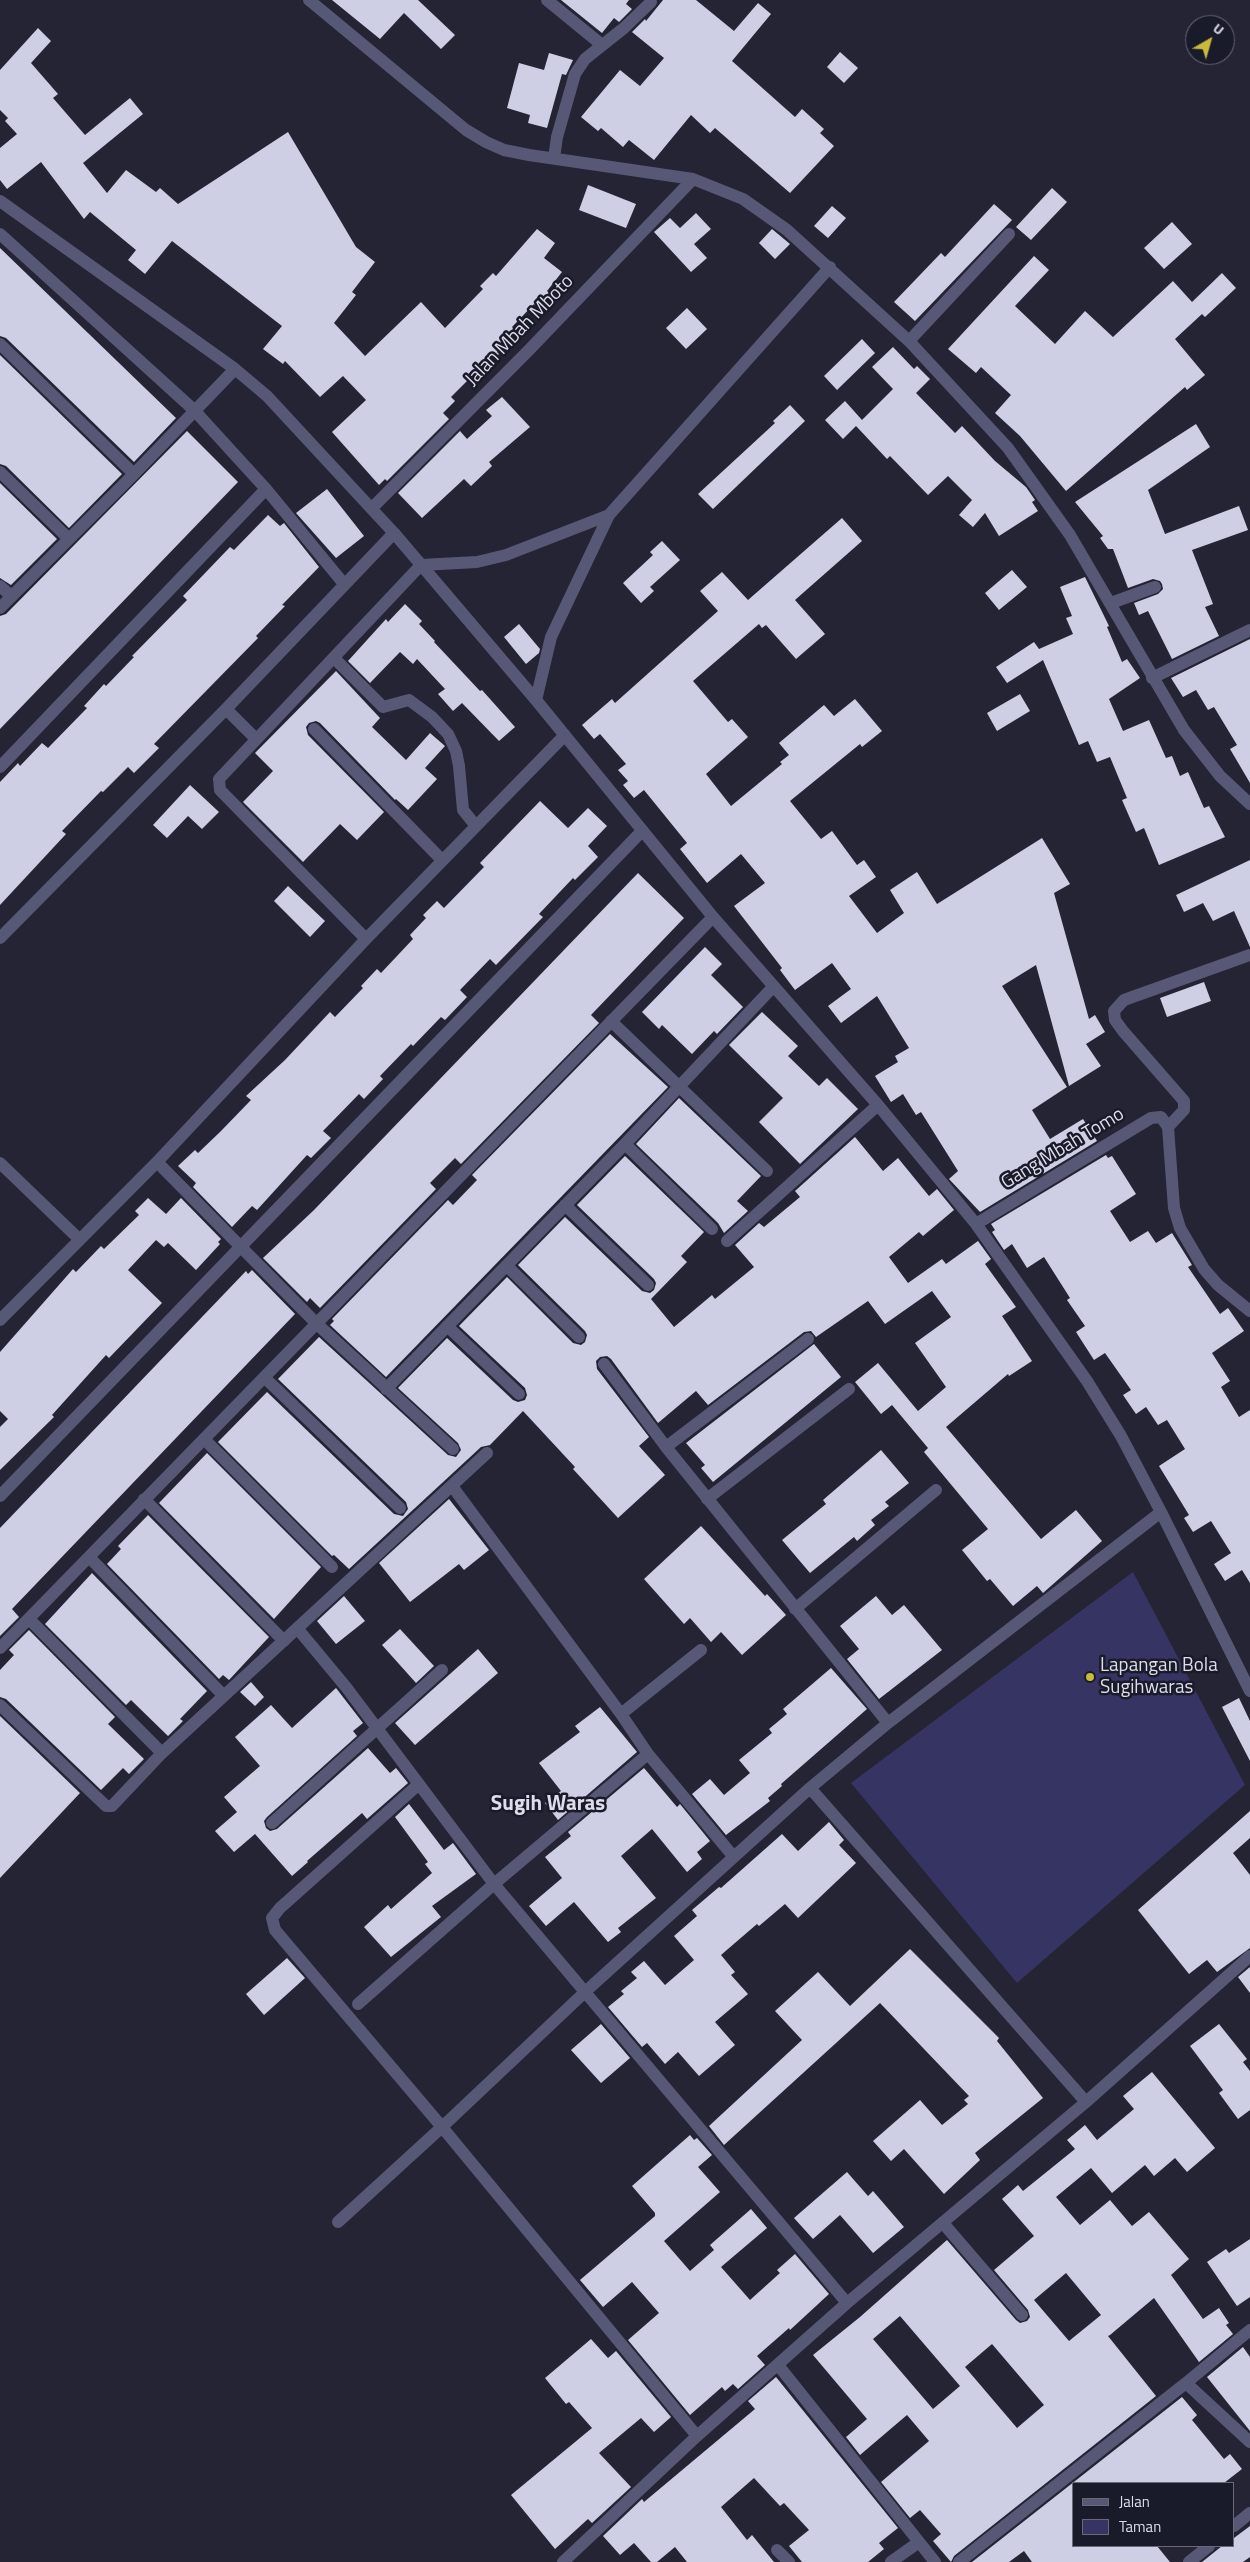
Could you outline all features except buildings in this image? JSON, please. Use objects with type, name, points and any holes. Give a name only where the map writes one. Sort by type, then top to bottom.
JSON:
[{"type":"street","points":[[309,0],[466,130],[504,150],[693,179],[718,187],[756,207],[787,230],[830,267],[909,341],[981,417],[1030,476],[1070,535],[1111,603],[1152,678],[1202,756],[1250,804]]},
{"type":"street","points":[[547,0],[602,45]]},
{"type":"street","points":[[554,158],[557,137],[575,74],[585,59],[652,2]]},
{"type":"street","name":"Jalan Mbah Mboto","points":[[372,508],[529,350],[693,179]]},
{"type":"street","points":[[0,201],[235,369],[267,396],[394,533],[536,700],[642,832],[773,988],[878,1105],[976,1224],[1087,1381],[1121,1436],[1161,1512],[1250,1691]]},
{"type":"street","points":[[0,234],[194,410],[266,489],[344,584]]},
{"type":"street","points":[[909,341],[1009,234]]},
{"type":"street","points":[[536,700],[551,637],[609,516],[830,267]]},
{"type":"street","points":[[0,344],[134,474]]},
{"type":"street","points":[[0,608],[134,474],[235,369]]},
{"type":"street","points":[[0,472],[69,540]]},
{"type":"street","points":[[0,767],[266,489]]},
{"type":"street","points":[[366,939],[220,790],[219,779],[421,565],[477,562],[506,555],[609,516]]},
{"type":"street","points":[[0,938],[226,709],[394,533]]},
{"type":"street","points":[[0,586],[11,596]]},
{"type":"street","points":[[1111,603],[1154,587]]},
{"type":"street","points":[[1152,678],[1250,630]]},
{"type":"street","points":[[334,658],[383,707],[409,700],[432,717],[448,734],[456,751],[459,766],[463,810],[476,826]]},
{"type":"street","points":[[226,709],[256,739]]},
{"type":"street","points":[[314,729],[442,860]]},
{"type":"street","points":[[0,1320],[156,1162],[366,939],[565,735]]},
{"type":"street","points":[[0,1496],[642,832]]},
{"type":"street","points":[[0,1648],[144,1499],[205,1440],[713,917]]},
{"type":"street","points":[[1250,955],[1124,1000],[1114,1011],[1115,1020],[1123,1031],[1179,1093],[1185,1105],[1184,1110],[1171,1124],[1174,1208],[1180,1228],[1200,1262],[1218,1285],[1250,1311]]},
{"type":"street","points":[[386,1389],[625,1144],[773,988]]},
{"type":"street","points":[[611,1021],[767,1171]]},
{"type":"street","points":[[726,1240],[878,1105]]},
{"type":"street","name":"Gang Mbah Tomo","points":[[976,1224],[1152,1118],[1161,1117],[1171,1124]]},
{"type":"street","points":[[625,1144],[712,1229]]},
{"type":"street","points":[[0,1162],[79,1239]]},
{"type":"street","points":[[156,1162],[317,1324],[453,1449]]},
{"type":"street","points":[[565,1205],[648,1284]]},
{"type":"street","points":[[506,1266],[579,1337]]},
{"type":"street","points":[[448,1326],[519,1394]]},
{"type":"street","points":[[666,1447],[808,1339]]},
{"type":"street","points":[[604,1364],[707,1499],[888,1723]]},
{"type":"street","points":[[265,1378],[400,1508]]},
{"type":"street","points":[[707,1499],[849,1389]]},
{"type":"street","points":[[205,1440],[332,1567]]},
{"type":"street","points":[[0,1705],[108,1807],[112,1806],[162,1753],[487,1453]]},
{"type":"street","points":[[452,1486],[621,1714],[648,1754],[733,1856]]},
{"type":"street","points":[[795,1609],[936,1490]]},
{"type":"street","points":[[144,1499],[284,1641]]},
{"type":"street","points":[[338,2222],[442,2128],[585,1992],[810,1788],[888,1723],[1161,1512]]},
{"type":"street","points":[[89,1557],[224,1696]]},
{"type":"street","points":[[29,1618],[162,1753]]},
{"type":"street","points":[[297,1628],[346,1686],[494,1884],[847,2303]]},
{"type":"street","points":[[621,1714],[701,1650]]},
{"type":"street","points":[[272,1823],[442,1670]]},
{"type":"street","points":[[358,2004],[494,1884],[648,1754]]},
{"type":"street","points":[[419,1784],[275,1912],[272,1923],[275,1930],[697,2436]]},
{"type":"street","points":[[810,1788],[1086,2102]]},
{"type":"street","points":[[563,2562],[697,2436],[847,2303],[1086,2102],[1250,1956]]},
{"type":"street","points":[[943,2223],[1022,2315]]},
{"type":"street","points":[[959,2562],[1186,2383],[1250,2330]]},
{"type":"street","points":[[778,2366],[935,2562]]},
{"type":"street","points":[[1186,2383],[1250,2442]]},
{"type":"street","points":[[1235,2525],[1250,2514]]},
{"type":"street","points":[[891,2562],[919,2542]]},
{"type":"street","points":[[1189,2562],[1208,2547]]},
{"type":"street","points":[[777,2550],[789,2562]]},
{"type":"green space","name":"Lapangan Bola Sugihwaras","points":[[1133,1572],[1245,1785],[1017,1983],[851,1783]]},
{"type":"place","name":"Lapangan Bola Sugihwaras","points":[[1090,1677]]},
{"type":"district","name":"Sugih Waras","points":[[548,1805]]}]
